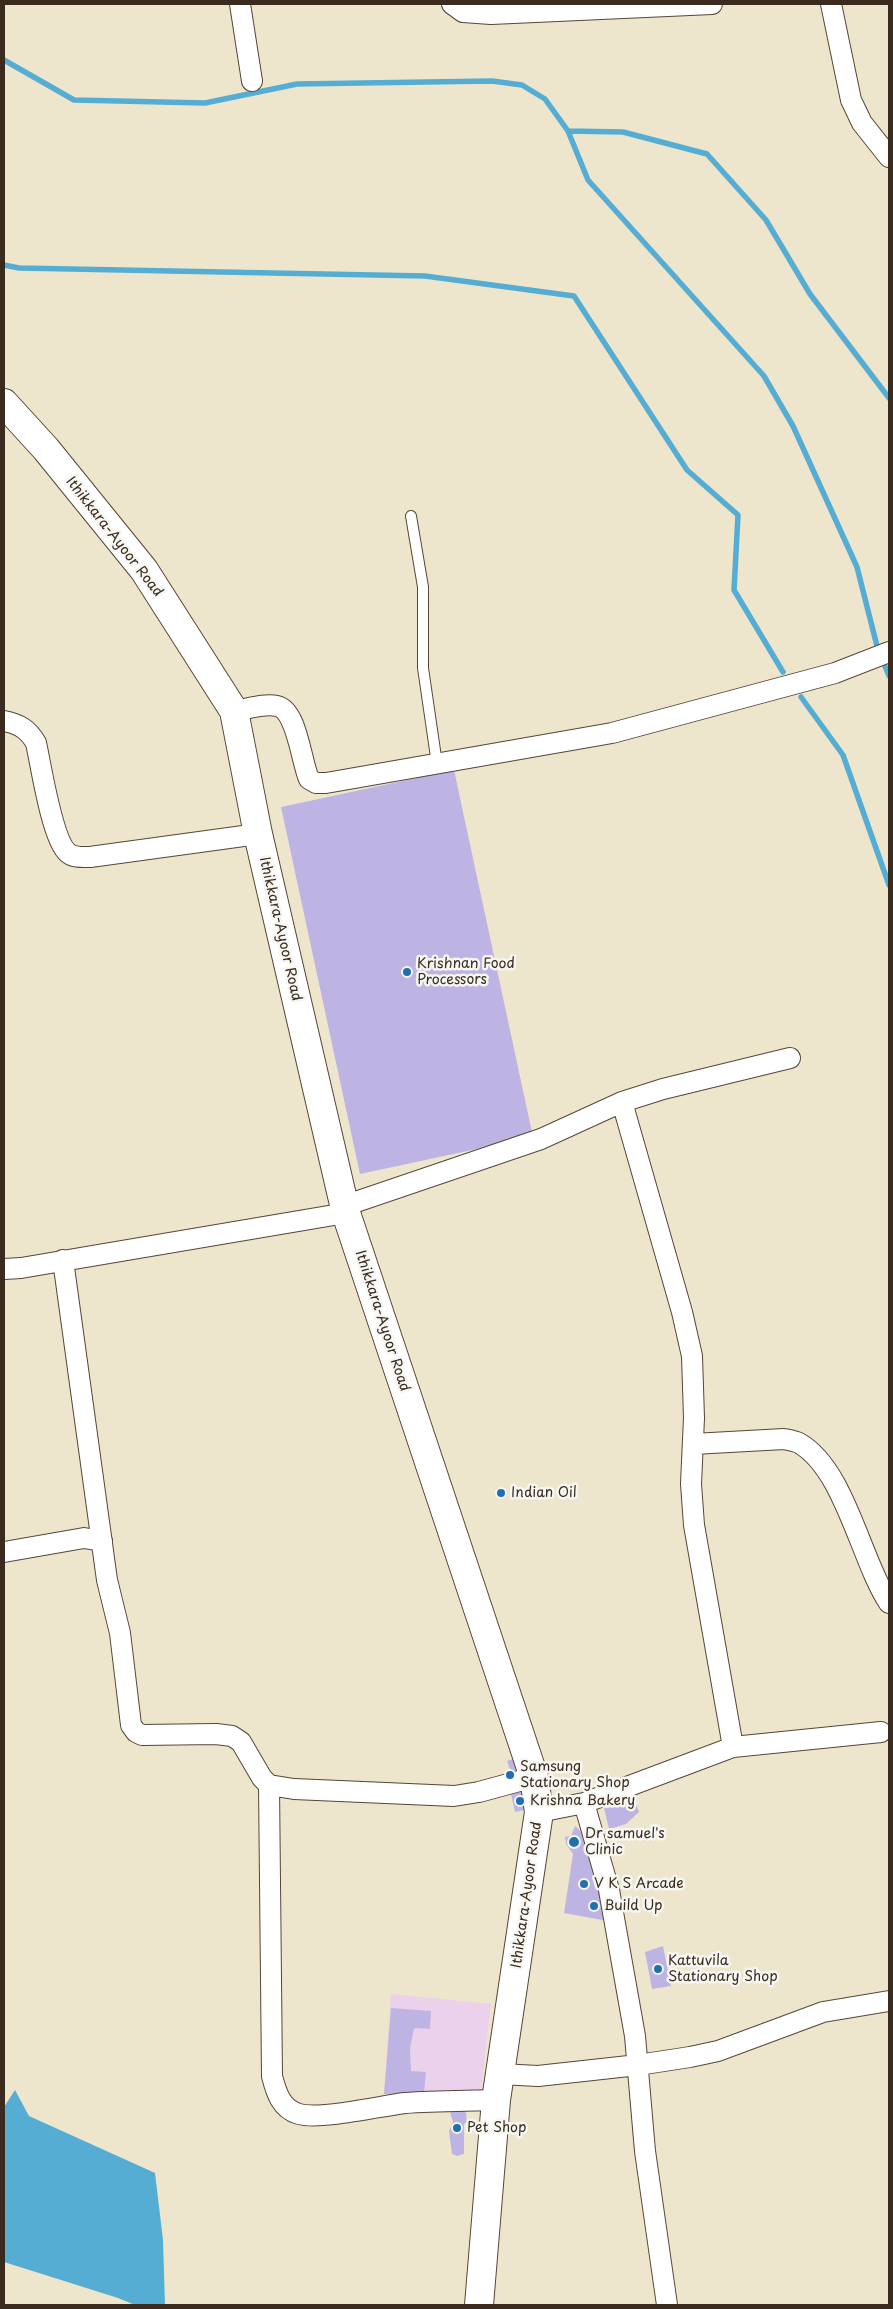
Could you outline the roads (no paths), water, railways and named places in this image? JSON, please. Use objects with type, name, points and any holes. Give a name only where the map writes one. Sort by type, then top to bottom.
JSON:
[{"type":"main road","name":"Ithikkara-Ayoor Road","points":[[4,404],[46,449],[144,570],[234,711],[258,834],[345,1210],[534,1777],[539,1812],[498,2087],[479,2305]]},
{"type":"street","points":[[240,4],[252,81]]},
{"type":"street","points":[[452,4],[463,12],[491,14],[712,4]]},
{"type":"street","points":[[831,4],[851,100],[862,123],[889,158]]},
{"type":"street","points":[[234,711],[268,706],[277,706],[284,709],[293,724],[309,779],[316,783],[612,733],[835,673],[884,654]]},
{"type":"street","points":[[4,721],[25,728],[32,734],[36,743],[56,834],[68,853],[78,857],[90,857],[258,834]]},
{"type":"street","points":[[4,1268],[21,1268],[345,1210],[541,1140],[622,1102],[663,1089],[790,1058]]},
{"type":"street","points":[[622,1102],[682,1312],[692,1356],[693,1444],[691,1484],[694,1525],[733,1747]]},
{"type":"street","points":[[63,1260],[107,1580],[120,1633],[131,1725],[136,1732],[142,1736],[216,1734],[232,1736],[241,1742],[262,1778],[269,1785],[294,1790],[454,1796],[480,1792],[534,1777]]},
{"type":"street","points":[[693,1444],[784,1439],[798,1442],[808,1450],[837,1487],[889,1603]]},
{"type":"street","points":[[4,1552],[84,1538],[102,1541]]},
{"type":"street","points":[[539,1812],[584,1803],[733,1747],[882,1732]]},
{"type":"street","points":[[269,1785],[272,2076],[276,2093],[287,2108],[300,2114],[322,2114],[405,2104],[498,2087],[538,2076],[638,2065],[718,2051],[822,2012],[889,2001]]},
{"type":"street","points":[[584,1803],[609,1890],[635,2036],[644,2151],[667,2305]]},
{"type":"lane","points":[[411,516],[423,587],[423,668],[437,764]]},
{"type":"water","points":[[15,2090],[29,2116],[155,2173],[163,2240],[165,2305],[135,2305],[4,2262],[4,2107]]},
{"type":"waterway","points":[[4,60],[74,100],[205,103],[297,84],[492,81],[522,85],[545,99],[568,131],[588,180],[764,376],[793,426],[857,567],[877,646],[889,676]]},
{"type":"waterway","points":[[568,131],[623,132],[707,154],[766,220],[810,294],[889,398]]},
{"type":"waterway","points":[[4,265],[19,268],[425,276],[574,296],[687,470],[738,515],[734,590],[783,672]]},
{"type":"waterway","points":[[801,697],[843,755],[889,885]]},
{"type":"place","name":"Krishnan Food Processors","points":[[407,972]]},
{"type":"place","name":"Indian Oil","points":[[501,1493]]},
{"type":"place","name":"Samsung Stationary Shop","points":[[510,1775]]},
{"type":"place","name":"Krishna Bakery","points":[[520,1801]]},
{"type":"place","name":"Dr samuel's Clinic","points":[[574,1842]]},
{"type":"place","name":"V K S Arcade","points":[[584,1884]]},
{"type":"place","name":"Build Up","points":[[594,1906]]},
{"type":"place","name":"Kattuvila Stationary Shop","points":[[658,1969]]},
{"type":"place","name":"Pet Shop","points":[[457,2128]]}]
